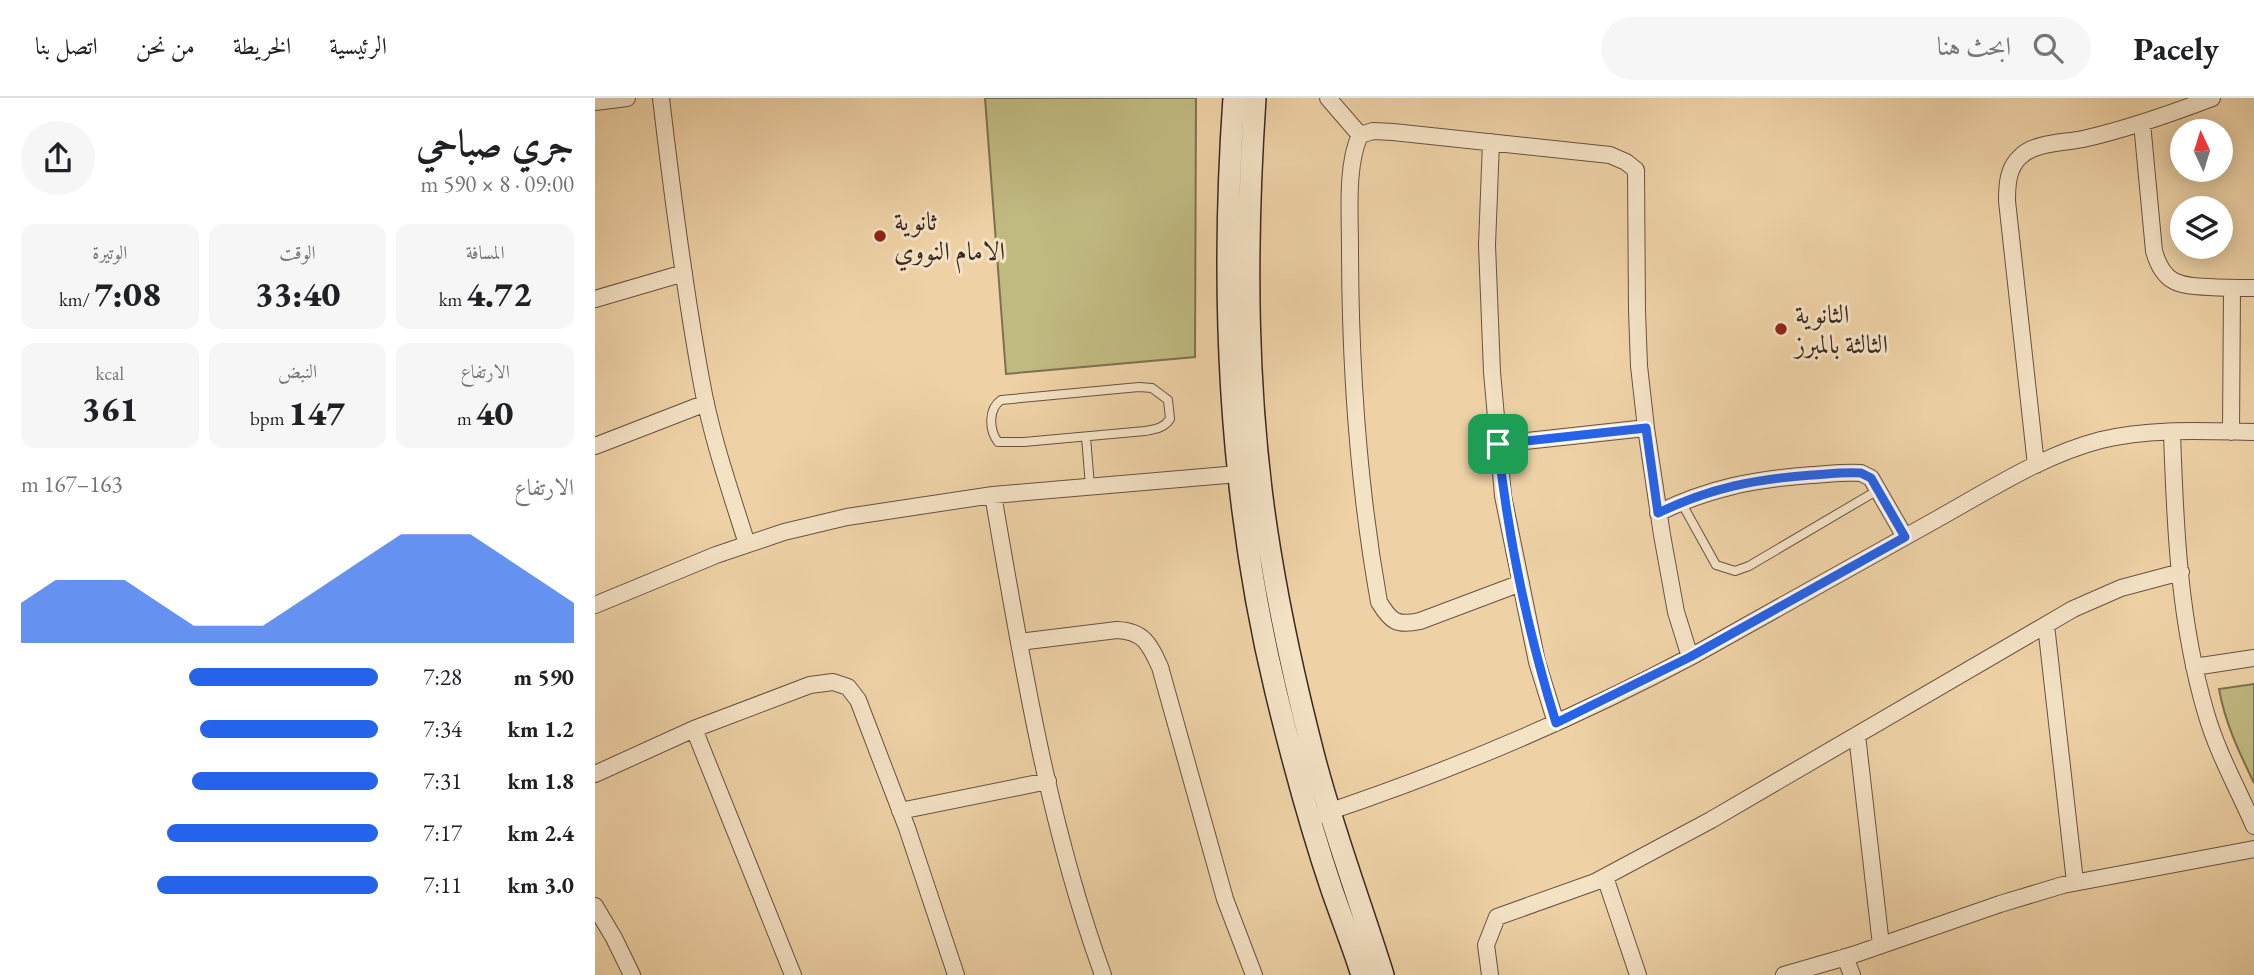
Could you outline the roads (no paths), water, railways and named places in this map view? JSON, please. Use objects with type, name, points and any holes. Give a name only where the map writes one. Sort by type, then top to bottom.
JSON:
[{"type":"street","points":[[595,102],[627,98]]},
{"type":"street","points":[[661,98],[684,273],[706,403],[747,544]]},
{"type":"street","points":[[1234,98],[1229,169],[1227,282],[1231,388],[1238,474],[1261,626],[1275,690],[1320,815],[1383,975]]},
{"type":"street","points":[[1255,98],[1250,166],[1248,281],[1249,339],[1259,473],[1269,551],[1332,890],[1362,975]]},
{"type":"street","points":[[1328,98],[1360,135]]},
{"type":"street","points":[[2036,465],[2007,183],[2012,167],[2021,155],[2035,148],[2083,139],[2212,98]]},
{"type":"street","points":[[2142,122],[2154,251],[2164,274],[2172,282],[2185,286],[2254,288]]},
{"type":"street","points":[[1521,583],[1420,621],[1405,624],[1396,622],[1386,614],[1379,602],[1360,482],[1350,298],[1351,187],[1355,145],[1360,135],[1373,131],[1393,132],[1610,155],[1636,170],[1639,366],[1658,513],[1676,612],[1690,657]]},
{"type":"street","points":[[1491,142],[1487,245],[1492,372],[1503,496],[1537,662],[1556,723]]},
{"type":"street","points":[[595,299],[684,273]]},
{"type":"street","points":[[2231,432],[2232,288]]},
{"type":"street","points":[[595,446],[706,403]]},
{"type":"street","points":[[1498,444],[1646,428]]},
{"type":"street","points":[[1320,815],[1445,770],[1556,723],[1690,657],[2036,465],[2069,450],[2123,436],[2172,432],[2254,432]]},
{"type":"street","points":[[2172,432],[2175,508],[2187,628],[2194,667],[2207,716],[2254,826]]},
{"type":"street","points":[[1658,513],[1681,502],[1751,481],[1851,472],[1871,478],[1905,537]]},
{"type":"street","points":[[595,605],[679,569],[747,544],[847,517],[993,495],[1238,474]]},
{"type":"street","points":[[993,495],[1019,642],[1048,781],[1071,874],[1103,975]]},
{"type":"street","points":[[1490,975],[1486,945],[1497,917],[1605,877],[1711,820],[2073,609],[2121,588],[2181,572]]},
{"type":"street","points":[[2046,625],[2075,882]]},
{"type":"street","points":[[1019,642],[1117,630],[1130,631],[1151,646],[1160,667],[1225,899],[1255,975]]},
{"type":"street","points":[[2194,667],[2254,658]]},
{"type":"street","points":[[595,774],[694,729],[810,685],[832,682],[848,687],[858,699],[900,811],[956,975]]},
{"type":"street","points":[[694,729],[793,975]]},
{"type":"street","points":[[1857,735],[1881,945]]},
{"type":"street","points":[[900,811],[1048,781]]},
{"type":"street","points":[[1784,975],[2075,882],[2254,849]]},
{"type":"street","points":[[1605,877],[1638,975]]},
{"type":"street","points":[[595,906],[632,975]]},
{"type":"street","points":[[1846,957],[1852,975]]},
{"type":"lane","points":[[1139,387],[1152,388],[1168,400],[1170,419],[1159,429],[1086,437],[998,442],[993,435],[994,405],[1001,400],[1139,387]]},
{"type":"lane","points":[[1086,437],[1090,486]]},
{"type":"lane","points":[[1681,502],[1716,565],[1735,571],[1749,566],[1878,490]]},
{"type":"place","name":"ثانوية الامام النووي","points":[[880,236]]},
{"type":"place","name":"الثانوية الثالثة بالمبرز","points":[[1781,329]]}]
